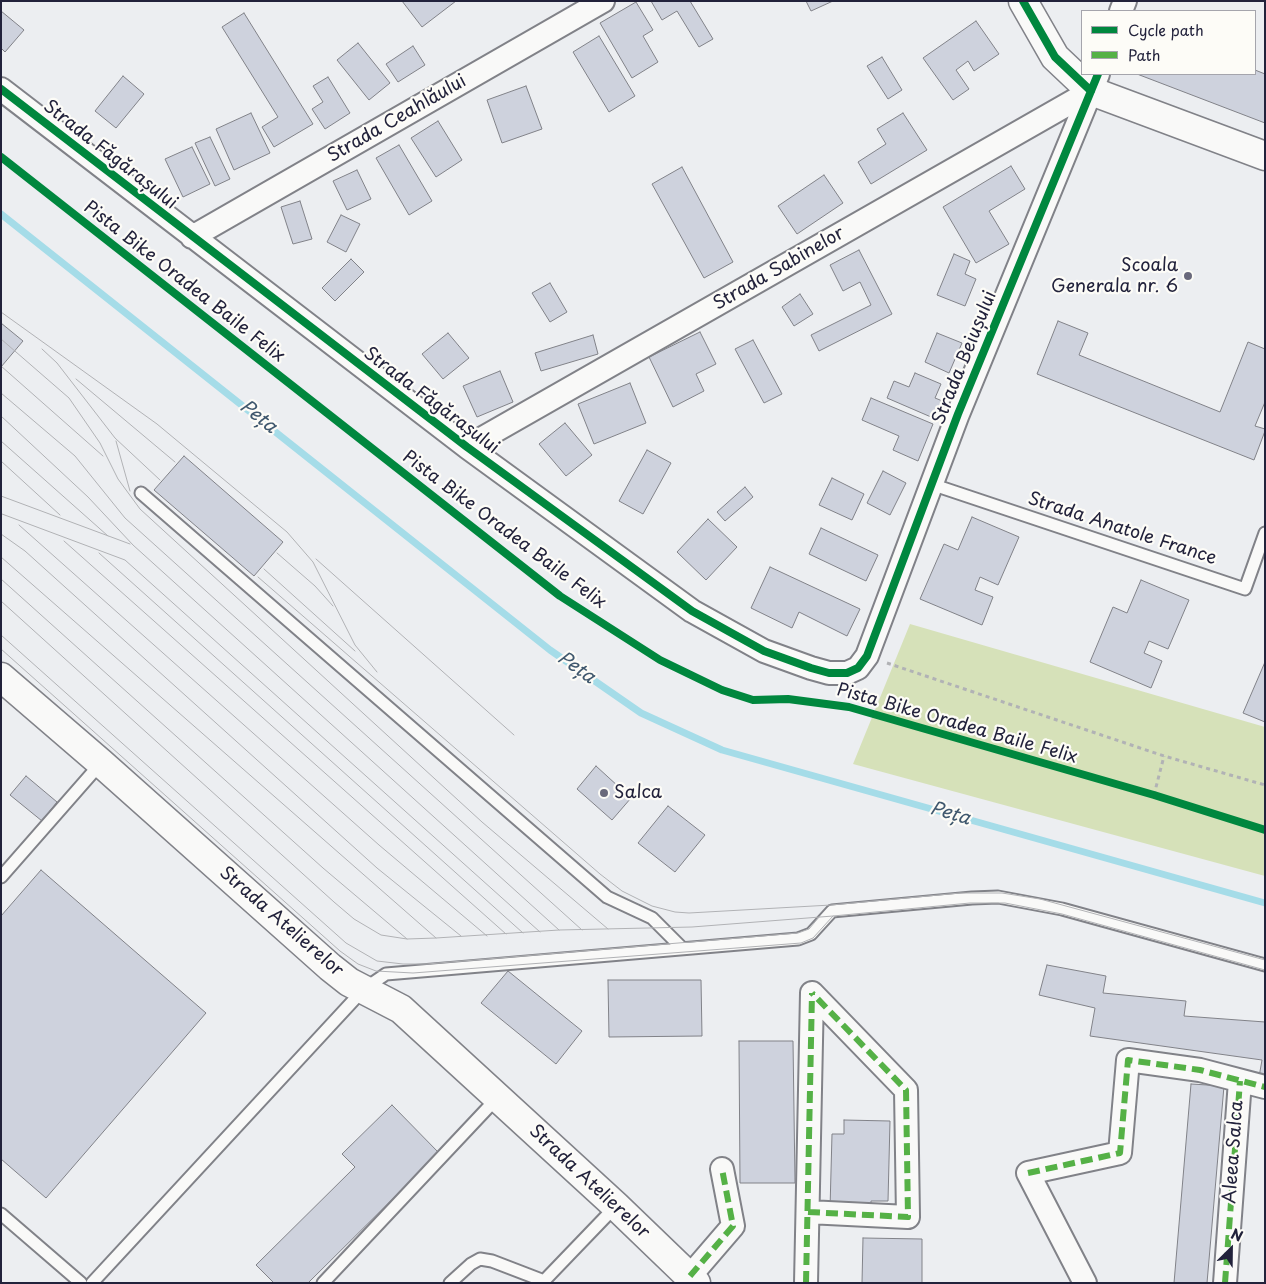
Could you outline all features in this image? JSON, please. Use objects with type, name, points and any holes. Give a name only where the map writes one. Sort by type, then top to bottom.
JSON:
[{"type":"main road","points":[[1023,1],[1055,57],[1081,74]]},
{"type":"main road","points":[[1083,75],[1094,82],[1265,156]]},
{"type":"main road","name":"Strada Atelierelor","points":[[1,677],[101,763],[330,967],[349,982],[401,1009],[693,1279]]},
{"type":"street","name":"Strada Ceahlăului","points":[[192,237],[603,1]]},
{"type":"street","name":"Strada Sabinelor","points":[[466,447],[1094,82]]},
{"type":"street","name":"Strada Beiușului","points":[[867,656],[931,484],[1094,82]]},
{"type":"street","name":"Strada Făgărașului","points":[[1,90],[466,447],[664,590],[728,632],[764,651],[829,672],[846,673],[858,668],[867,656]]},
{"type":"street","points":[[806,1283],[812,993],[906,1090],[908,1217],[808,1212]]},
{"type":"street","name":"Aleea Salca","points":[[1085,1283],[1028,1174],[1120,1153],[1128,1060],[1200,1070],[1265,1087]]},
{"type":"street","name":"Aleea Salca","points":[[1224,1283],[1240,1081]]},
{"type":"street","points":[[693,1279],[733,1226],[722,1169]]},
{"type":"lane","name":"Strada Anatole France","points":[[931,484],[1245,589],[1265,532]]},
{"type":"lane","points":[[141,493],[608,897],[630,910],[652,918],[682,948]]},
{"type":"lane","points":[[1,877],[101,763]]},
{"type":"lane","points":[[92,1283],[364,989],[386,974],[412,970],[806,938],[832,911],[998,897],[1062,909],[1265,965]]},
{"type":"lane","points":[[324,1283],[498,1098]]},
{"type":"lane","points":[[450,1283],[471,1264],[480,1260],[492,1261],[543,1282],[616,1206]]},
{"type":"lane","points":[[1,1214],[81,1283]]},
{"type":"path","points":[[867,656],[1164,756],[1265,785]]},
{"type":"path","points":[[1154,795],[1164,756]]},
{"type":"path","points":[[1144,792],[1163,798]]},
{"type":"path","points":[[1255,827],[1264,829]]},
{"type":"green space","points":[[910,624],[1265,727],[1265,876],[853,764]]},
{"type":"building","points":[[402,1],[456,1],[422,27]]},
{"type":"building","points":[[651,1],[690,1],[713,39],[699,47],[677,11],[662,20]]},
{"type":"building","points":[[806,1],[833,1],[811,11]]},
{"type":"building","points":[[636,2],[653,30],[643,36],[658,62],[632,78],[600,23]]},
{"type":"building","points":[[1,11],[24,30],[5,52],[1,48]]},
{"type":"building","points":[[244,13],[313,124],[274,147],[262,127],[278,117],[222,27]]},
{"type":"building","points":[[976,21],[999,54],[974,71],[968,61],[956,70],[969,89],[953,100],[923,58]]},
{"type":"building","points":[[599,36],[635,96],[609,112],[573,52]]},
{"type":"building","points":[[358,43],[390,83],[369,100],[337,60]]},
{"type":"building","points":[[413,46],[425,65],[398,82],[386,64]]},
{"type":"building","points":[[882,57],[902,90],[888,99],[867,66]]},
{"type":"building","points":[[1256,70],[1265,74],[1265,123],[1140,75],[1256,75]]},
{"type":"building","points":[[123,76],[144,94],[116,128],[95,111]]},
{"type":"building","points":[[328,77],[350,113],[325,129],[312,109],[323,102],[313,86]]},
{"type":"building","points":[[526,86],[542,129],[502,143],[487,100]]},
{"type":"building","points":[[251,113],[270,153],[234,170],[216,129]]},
{"type":"building","points":[[903,113],[927,150],[871,184],[858,162],[886,144],[877,129]]},
{"type":"building","points":[[438,121],[462,160],[436,177],[411,138]]},
{"type":"building","points":[[210,137],[230,179],[215,186],[195,143]]},
{"type":"building","points":[[399,145],[432,201],[409,215],[376,158]]},
{"type":"building","points":[[192,147],[210,184],[183,197],[165,159]]},
{"type":"building","points":[[1011,166],[1025,189],[989,211],[1009,244],[976,263],[943,207]]},
{"type":"building","points":[[682,167],[733,262],[704,278],[652,184]]},
{"type":"building","points":[[357,170],[371,199],[347,210],[333,181]]},
{"type":"building","points":[[824,175],[843,203],[797,234],[778,206]]},
{"type":"building","points":[[300,201],[312,239],[293,244],[281,207]]},
{"type":"building","points":[[341,215],[360,224],[346,252],[327,242]]},
{"type":"building","points":[[859,250],[892,314],[819,351],[811,335],[871,305],[860,282],[843,291],[830,265]]},
{"type":"building","points":[[954,254],[970,261],[965,274],[976,279],[965,306],[937,295]]},
{"type":"building","points":[[351,259],[364,272],[335,301],[322,288]]},
{"type":"building","points":[[550,283],[567,312],[550,322],[532,293]]},
{"type":"building","points":[[800,294],[813,314],[794,326],[782,307]]},
{"type":"building","points":[[1058,321],[1088,333],[1079,355],[1220,412],[1248,342],[1265,349],[1265,402],[1255,426],[1265,429],[1265,431],[1254,460],[1037,374]]},
{"type":"building","points":[[1,323],[23,341],[1,367]]},
{"type":"building","points":[[700,332],[716,364],[696,374],[704,391],[673,407],[649,357]]},
{"type":"building","points":[[448,333],[469,358],[443,379],[422,354]]},
{"type":"building","points":[[937,333],[962,343],[949,373],[925,362]]},
{"type":"building","points":[[593,335],[598,354],[541,371],[535,353]]},
{"type":"building","points":[[753,340],[782,394],[764,403],[735,349]]},
{"type":"building","points":[[500,371],[513,402],[477,417],[463,386]]},
{"type":"building","points":[[915,373],[941,384],[935,398],[945,402],[938,420],[887,398],[894,381],[909,387]]},
{"type":"building","points":[[630,383],[646,423],[594,444],[578,404]]},
{"type":"building","points":[[871,398],[933,424],[918,461],[893,450],[899,436],[862,420]]},
{"type":"building","points":[[565,423],[592,455],[566,476],[539,444]]},
{"type":"building","points":[[647,450],[671,463],[643,514],[619,501]]},
{"type":"building","points":[[184,456],[283,542],[254,576],[154,490]]},
{"type":"building","points":[[883,471],[906,483],[890,515],[867,503]]},
{"type":"building","points":[[832,478],[864,494],[852,520],[819,505]]},
{"type":"building","points":[[745,487],[753,497],[725,521],[717,512]]},
{"type":"building","points":[[972,517],[1019,537],[998,585],[980,577],[975,590],[993,597],[982,625],[920,599],[944,544],[958,550]]},
{"type":"building","points":[[708,519],[737,547],[706,580],[677,552]]},
{"type":"building","points":[[821,528],[878,555],[866,581],[809,554]]},
{"type":"building","points":[[770,567],[860,609],[847,636],[799,612],[792,628],[751,608]]},
{"type":"building","points":[[1141,580],[1189,600],[1168,649],[1149,641],[1144,653],[1162,661],[1151,688],[1090,662],[1113,607],[1127,613]]},
{"type":"building","points":[[1265,662],[1265,722],[1243,713]]},
{"type":"building","name":"Salca","points":[[596,766],[631,798],[612,820],[577,789]]},
{"type":"building","points":[[26,776],[57,802],[42,821],[10,795]]},
{"type":"building","points":[[668,806],[705,835],[675,872],[638,843]]},
{"type":"building","points":[[41,870],[206,1013],[46,1198],[1,1159],[1,916]]},
{"type":"building","points":[[1047,965],[1106,976],[1103,993],[1186,1001],[1184,1016],[1265,1022],[1265,1078],[1259,1077],[1262,1060],[1090,1036],[1095,1008],[1039,995]]},
{"type":"building","points":[[508,971],[582,1031],[556,1064],[481,1003]]},
{"type":"building","points":[[608,980],[701,980],[702,1036],[609,1037]]},
{"type":"building","points":[[739,1041],[793,1041],[795,1183],[740,1183]]},
{"type":"building","points":[[1191,1084],[1224,1086],[1207,1283],[1174,1283]]},
{"type":"building","points":[[392,1105],[439,1153],[308,1283],[274,1283],[256,1265],[355,1167],[342,1154]]},
{"type":"building","points":[[844,1120],[890,1121],[888,1201],[871,1201],[871,1210],[830,1209],[832,1134],[844,1134]]},
{"type":"building","points":[[863,1238],[922,1239],[922,1283],[862,1283]]},
{"type":"waterway","name":"Peța","points":[[1,214],[550,650],[641,713],[722,750],[1265,903]]},
{"type":"tram line","points":[[1,312],[157,424],[287,532],[313,562],[355,645],[377,672]]},
{"type":"tram line","points":[[1,339],[69,398],[100,443],[118,479],[140,509],[482,822],[608,929]]},
{"type":"tram line","points":[[42,349],[57,363],[115,438],[160,480]]},
{"type":"tram line","points":[[1,366],[103,456]]},
{"type":"tram line","points":[[76,379],[175,462]]},
{"type":"tram line","points":[[1,393],[75,456],[125,518],[582,930]]},
{"type":"tram line","points":[[1,416],[88,497],[133,545],[559,930]]},
{"type":"tram line","points":[[1,441],[108,536]]},
{"type":"tram line","points":[[116,441],[130,491]]},
{"type":"tram line","points":[[1,461],[60,515]]},
{"type":"tram line","points":[[1,496],[130,544]]},
{"type":"tram line","points":[[2,514],[125,560],[540,932]]},
{"type":"tram line","points":[[19,525],[379,845],[487,936]]},
{"type":"tram line","points":[[1,534],[25,551],[377,868],[461,936]]},
{"type":"tram line","points":[[64,541],[506,934]]},
{"type":"tram line","points":[[99,553],[523,933]]},
{"type":"tram line","points":[[277,553],[315,586],[333,606]]},
{"type":"tram line","points":[[1,557],[436,938]]},
{"type":"tram line","points":[[316,559],[514,735]]},
{"type":"tram line","points":[[264,569],[355,651]]},
{"type":"tram line","points":[[258,577],[600,874],[622,891],[652,906],[675,912],[689,913],[831,905],[960,893],[1002,893],[1040,899],[1265,960]]},
{"type":"tram line","points":[[1,579],[323,868],[407,939]]},
{"type":"tram line","points":[[1,601],[334,902],[354,919],[381,935],[407,939],[559,930],[692,927],[970,903],[1005,903],[1062,914],[1265,970]]},
{"type":"tram line","points":[[1,635],[346,943],[377,961],[427,964],[798,933],[809,929],[820,916]]},
{"type":"tram line","points":[[1,649],[340,951],[358,964],[376,971],[413,973],[801,943],[813,938],[833,916]]},
{"type":"marked path","points":[[808,1212],[908,1217],[906,1090],[812,993]]},
{"type":"marked path","points":[[806,1283],[812,993]]},
{"type":"marked path","points":[[1028,1173],[1120,1153],[1128,1060],[1200,1070],[1265,1087]]},
{"type":"marked path","points":[[1225,1283],[1240,1081]]},
{"type":"marked path","points":[[690,1276],[733,1226],[722,1169]]},
{"type":"cycle path","points":[[1023,1],[1055,57],[1091,91]]},
{"type":"cycle path","name":"Pista Bike Oradea Baile Felix","points":[[1,89],[467,447],[692,611],[764,651],[829,673],[847,673],[858,668],[867,656],[958,414],[1098,75]]},
{"type":"cycle path","name":"Pista Bike Oradea Baile Felix","points":[[1,157],[560,596],[660,660],[722,690],[753,700],[788,699],[849,707],[1154,795],[1265,830]]},
{"type":"place","name":"Scoala Generala nr. 6","points":[[1188,276]]},
{"type":"place","name":"Salca","points":[[604,793]]}]
